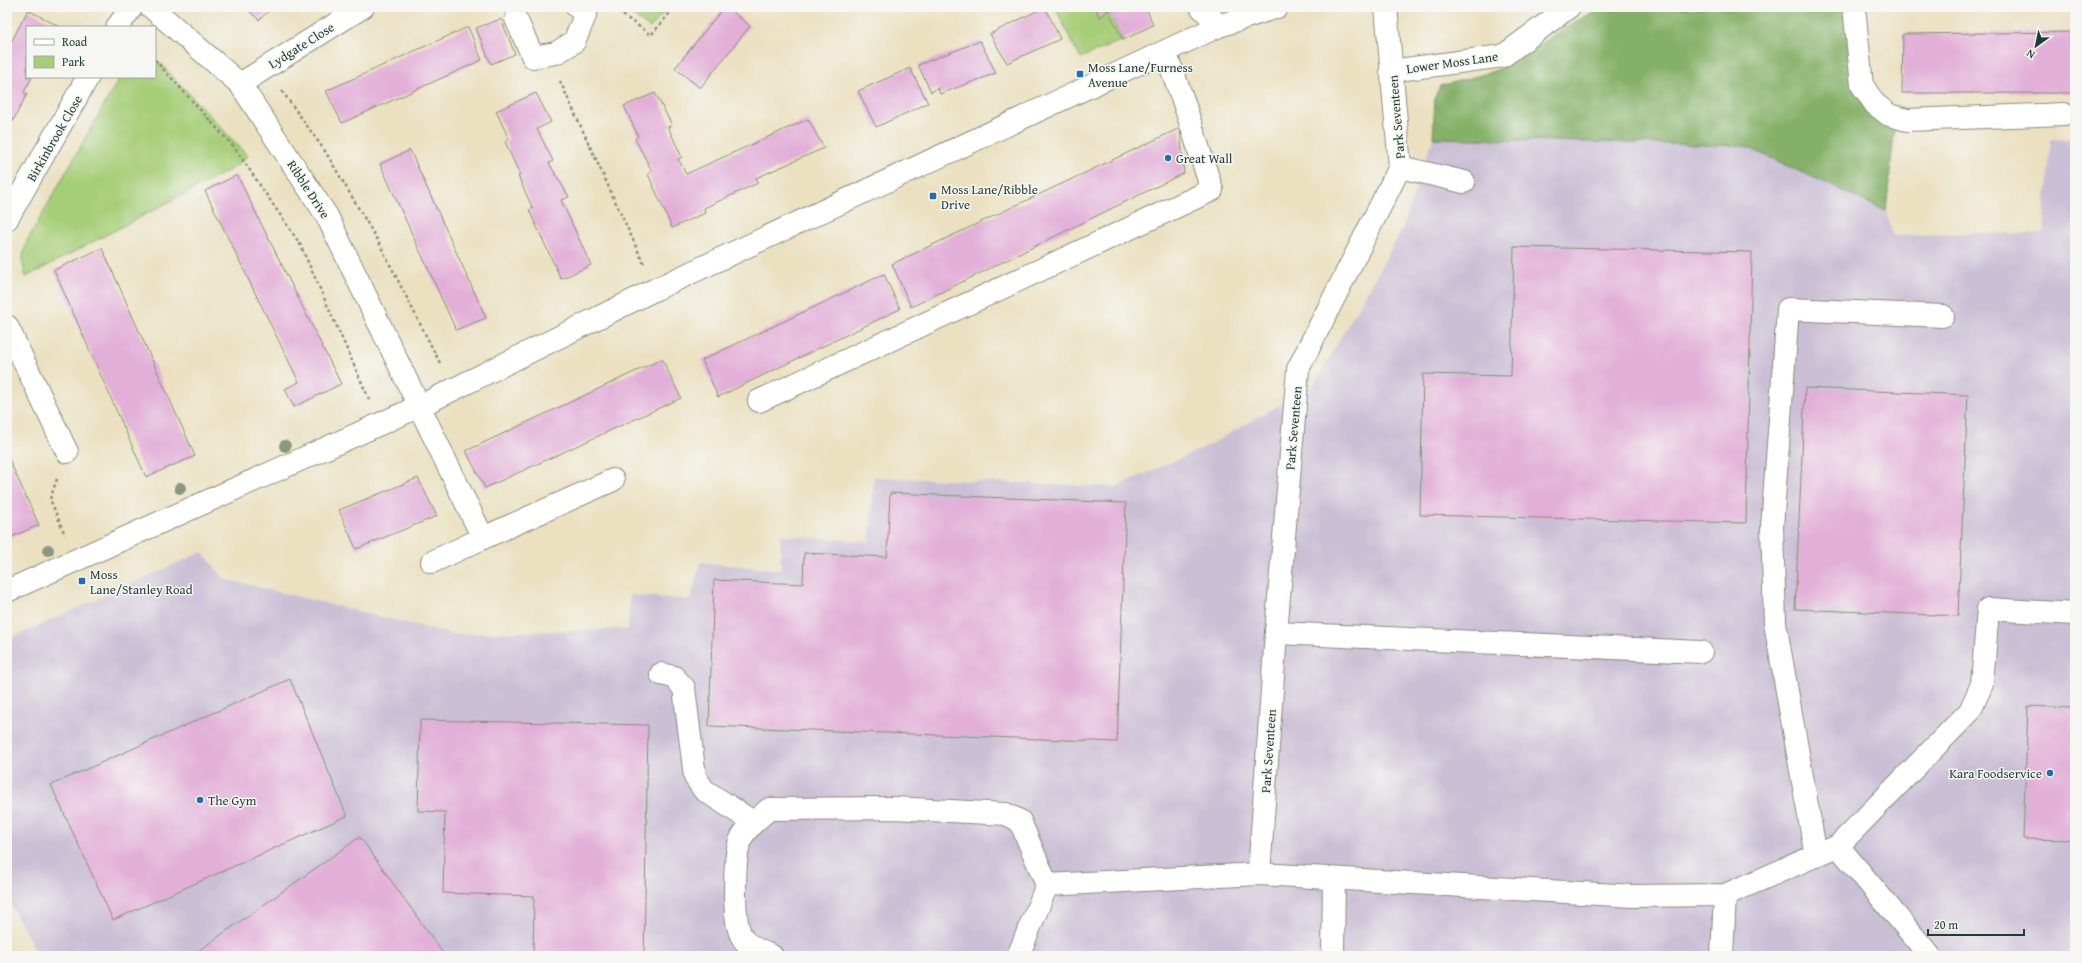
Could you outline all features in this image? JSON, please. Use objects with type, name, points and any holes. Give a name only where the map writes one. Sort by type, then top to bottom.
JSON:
[{"type":"street","points":[[118,26],[132,7]]},
{"type":"street","name":"Ribble Drive","points":[[151,7],[240,84],[328,216],[483,538]]},
{"type":"street","name":"Lydgate Close","points":[[240,84],[363,7]]},
{"type":"street","points":[[516,19],[533,57],[547,53],[556,53],[574,42],[586,14],[577,7]]},
{"type":"street","points":[[1201,7],[1219,26]]},
{"type":"street","points":[[7,591],[420,406],[656,290],[1219,26],[1277,7]]},
{"type":"street","name":"Park Seventeen","points":[[1259,874],[1276,633],[1298,369],[1400,167],[1386,7]]},
{"type":"street","name":"Lower Moss Lane","points":[[1392,71],[1503,56],[1569,7]]},
{"type":"street","points":[[1854,7],[1862,85],[1874,104],[1889,115],[1907,120],[2064,114]]},
{"type":"street","points":[[759,401],[1212,190],[1183,100],[1165,52]]},
{"type":"street","name":"Birkinbrook Close","points":[[7,219],[87,78]]},
{"type":"street","points":[[1400,167],[1464,182]]},
{"type":"street","points":[[1816,856],[1775,623],[1772,528],[1779,412],[1788,309],[1943,316]]},
{"type":"street","points":[[7,326],[67,452]]},
{"type":"street","points":[[432,562],[613,480]]},
{"type":"street","points":[[1047,885],[1259,874],[1633,896],[1725,895],[1838,846],[1970,711],[1982,684],[1988,609],[2075,614]]},
{"type":"street","points":[[1276,633],[1701,652]]},
{"type":"street","points":[[661,674],[674,677],[684,688],[695,777],[704,790],[753,822]]},
{"type":"street","points":[[772,956],[755,949],[742,938],[735,919],[736,880],[740,840],[753,822],[769,809],[894,808],[1006,814],[1020,821],[1047,885],[1018,956]]},
{"type":"street","points":[[1838,846],[1930,956]]},
{"type":"street","points":[[1333,955],[1334,878]]},
{"type":"street","points":[[1722,956],[1725,895]]},
{"type":"path","points":[[611,7],[651,35],[675,7]]},
{"type":"path","points":[[547,53],[656,290]]},
{"type":"path","points":[[156,61],[234,147],[300,244],[380,424]]},
{"type":"path","points":[[50,499],[58,520]]},
{"type":"shaded area","points":[[1433,138],[1745,146],[1886,211],[1893,236],[1964,233],[2043,234],[2051,139],[2075,139],[2075,956],[38,956],[7,898],[7,640],[202,552],[225,579],[452,634],[628,629],[630,595],[691,600],[700,562],[781,570],[780,535],[869,542],[874,477],[1115,487],[1206,447],[1313,386],[1402,230]]},
{"type":"green space","points":[[620,7],[669,7],[650,28]]},
{"type":"green space","points":[[1055,7],[1095,7],[1101,18],[1108,10],[1123,40],[1080,58]]},
{"type":"green space","points":[[1846,7],[1853,84],[1895,126],[1886,211],[1745,146],[1433,138],[1435,97],[1440,86],[1487,73],[1514,62],[1571,24],[1596,12],[1610,9]]},
{"type":"green space","points":[[156,61],[160,63],[248,156],[230,170],[26,277],[22,260],[27,241],[119,78],[156,78]]},
{"type":"building","points":[[245,7],[273,7],[259,20]]},
{"type":"building","points":[[724,7],[727,7],[750,26],[700,88],[675,68]]},
{"type":"building","points":[[1045,7],[1060,39],[1007,63],[990,34]]},
{"type":"building","points":[[1095,7],[1146,7],[1153,25],[1123,40],[1108,10],[1100,18]]},
{"type":"building","points":[[28,10],[58,26],[26,26],[26,78],[31,78],[24,92],[27,94],[7,132],[7,50]]},
{"type":"building","points":[[501,19],[515,54],[491,64],[476,28]]},
{"type":"building","points":[[468,27],[482,60],[342,123],[326,91]]},
{"type":"building","points":[[2075,32],[2075,93],[1902,93],[1903,34]]},
{"type":"building","points":[[980,41],[996,73],[940,94],[938,88],[931,92],[918,65]]},
{"type":"building","points":[[910,68],[928,103],[876,127],[858,91]]},
{"type":"building","points":[[536,93],[551,122],[537,129],[553,161],[549,163],[569,197],[561,200],[591,265],[561,279],[529,210],[533,209],[505,142],[509,139],[496,111]]},
{"type":"building","points":[[655,93],[672,125],[668,127],[682,157],[678,159],[686,174],[808,119],[824,148],[756,178],[758,183],[704,208],[705,213],[672,228],[648,174],[652,171],[635,139],[638,136],[624,106]]},
{"type":"building","points":[[1180,128],[1184,173],[911,307],[892,264]]},
{"type":"building","points":[[410,150],[486,318],[456,330],[380,164]]},
{"type":"building","points":[[237,175],[341,384],[294,407],[285,389],[299,382],[205,191]]},
{"type":"building","points":[[1514,247],[1752,252],[1746,523],[1420,515],[1423,374],[1511,376]]},
{"type":"building","points":[[102,248],[195,456],[146,477],[54,270]]},
{"type":"building","points":[[884,274],[900,309],[718,397],[702,360]]},
{"type":"building","points":[[662,359],[681,398],[485,488],[466,451]]},
{"type":"building","points":[[1805,388],[1968,395],[1958,616],[1795,609]]},
{"type":"building","points":[[7,455],[39,525],[7,539]]},
{"type":"building","points":[[418,478],[437,516],[356,549],[339,510]]},
{"type":"building","points":[[890,493],[1126,503],[1117,742],[709,726],[714,580],[803,584],[804,553],[887,557]]},
{"type":"building","name":"The Gym","points":[[290,679],[347,816],[113,920],[51,785]]},
{"type":"building","name":"Kara Foodservice","points":[[2028,706],[2075,708],[2075,840],[2023,839]]},
{"type":"building","points":[[420,720],[648,725],[644,956],[533,956],[534,896],[443,893],[445,812],[418,811]]},
{"type":"building","points":[[360,837],[445,956],[191,956]]},
{"type":"place","name":"Moss Lane/Furness Avenue","points":[[1080,74]]},
{"type":"place","name":"Great Wall","points":[[1168,158]]},
{"type":"place","name":"Moss Lane/Ribble Drive","points":[[933,196]]},
{"type":"place","name":"Moss Lane/Stanley Road","points":[[82,581]]},
{"type":"place","name":"Kara Foodservice","points":[[2050,773]]},
{"type":"place","name":"The Gym","points":[[200,800]]}]
